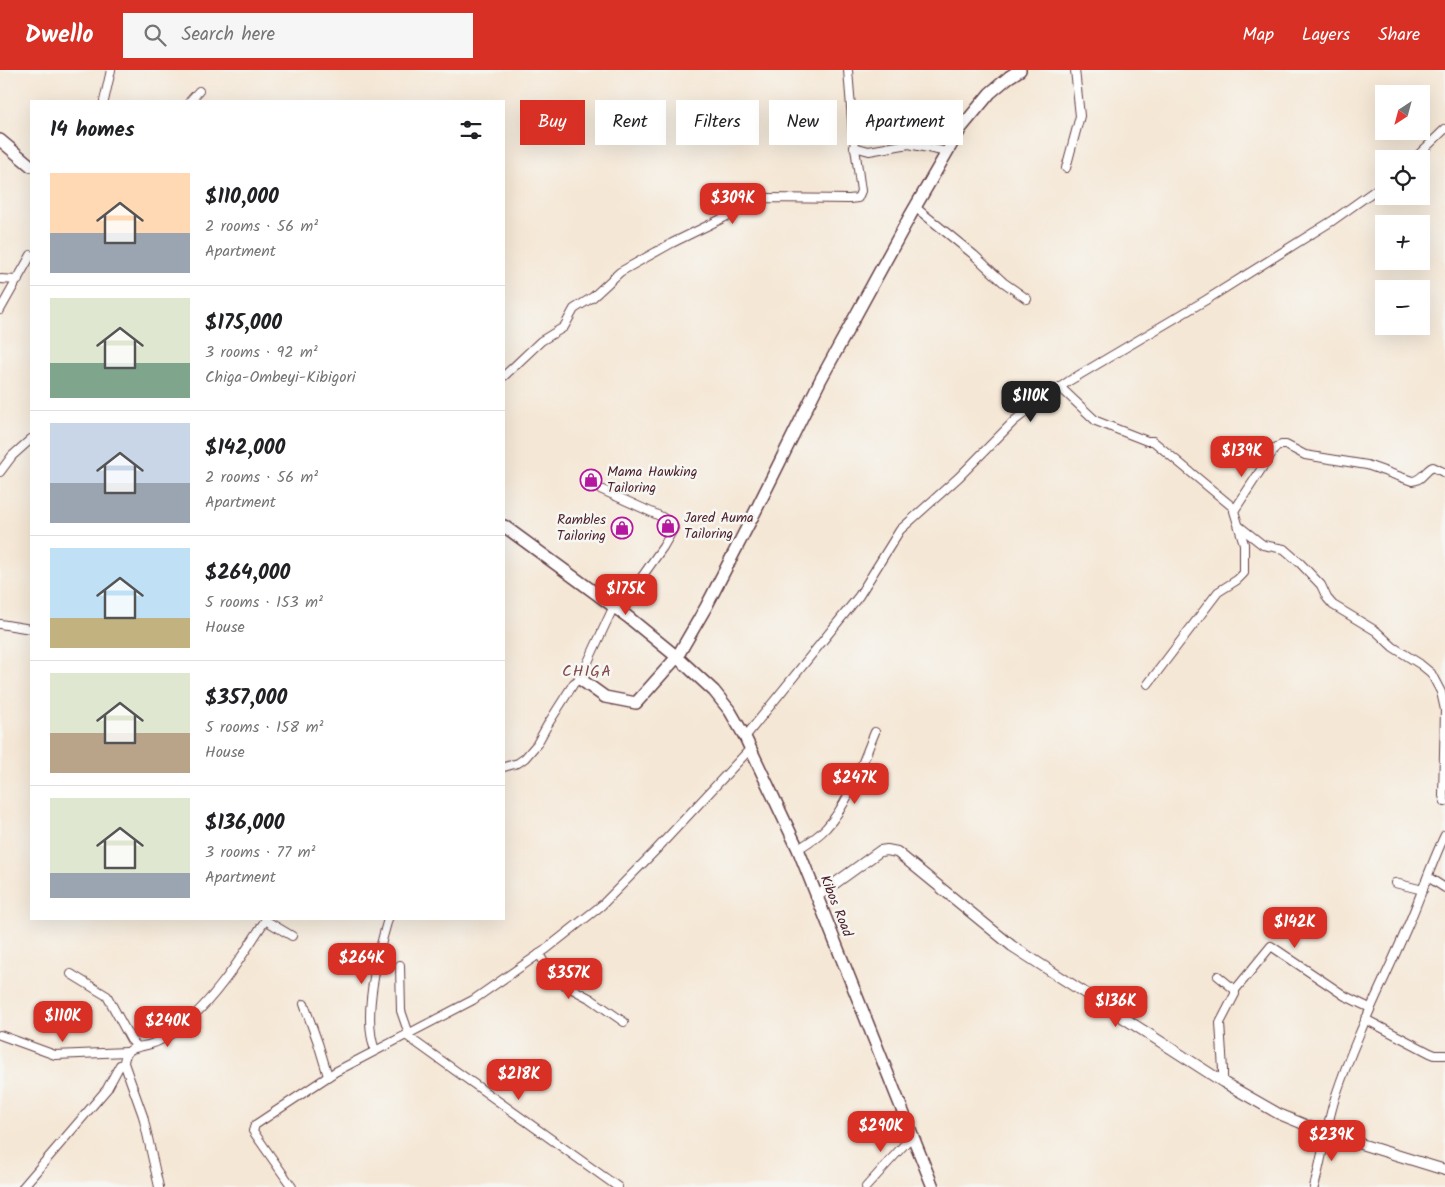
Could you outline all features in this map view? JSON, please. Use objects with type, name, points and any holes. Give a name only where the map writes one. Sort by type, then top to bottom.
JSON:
[{"type":"main road","points":[[580,679],[605,697],[636,703],[677,657],[717,587],[821,379],[915,207],[961,128],[1002,82],[1020,70]]},
{"type":"main road","points":[[0,140],[30,165]]},
{"type":"main road","name":"Kibos Road","points":[[505,527],[615,608],[677,657],[714,690],[730,711],[745,737],[798,849],[933,1187]]},
{"type":"street","points":[[104,100],[111,70]]},
{"type":"street","points":[[505,375],[541,341],[564,327],[574,310],[598,293],[613,278],[637,262],[689,235],[767,198],[858,198],[861,191],[854,147],[848,70]]},
{"type":"street","points":[[1066,168],[1080,116],[1075,70]]},
{"type":"street","points":[[191,100],[199,91]]},
{"type":"street","points":[[1423,150],[1445,129]]},
{"type":"street","points":[[854,147],[869,151],[909,144],[947,152]]},
{"type":"street","points":[[745,737],[859,596],[904,524],[923,510],[959,477],[1014,422],[1060,387],[1332,222],[1375,191]]},
{"type":"street","points":[[915,207],[974,255],[1003,282],[1027,299]]},
{"type":"street","points":[[0,310],[30,257]]},
{"type":"street","points":[[0,279],[18,280]]},
{"type":"street","points":[[1060,387],[1096,421],[1147,441],[1153,441],[1235,509]]},
{"type":"street","points":[[0,472],[12,456],[30,441]]},
{"type":"street","points":[[1148,684],[1218,592],[1237,580],[1244,573],[1244,544],[1234,513],[1275,448],[1282,445],[1305,455],[1367,465],[1412,481],[1420,479],[1433,467],[1445,473]]},
{"type":"street","points":[[505,767],[518,763],[537,744],[574,683],[580,679],[589,656],[614,608],[622,606],[674,528],[672,524],[662,517],[598,488]]},
{"type":"street","points":[[1240,527],[1263,545],[1284,549],[1320,585],[1333,605],[1376,631],[1393,647],[1431,673],[1441,692],[1445,710],[1443,796],[1445,802]]},
{"type":"street","points":[[0,624],[30,629]]},
{"type":"street","points":[[798,849],[820,834],[835,817],[848,794],[875,732]]},
{"type":"street","points":[[292,1187],[256,1135],[253,1128],[255,1125],[328,1076],[473,1000],[539,954],[602,904],[654,852],[750,749]]},
{"type":"street","points":[[1314,1187],[1322,1156],[1325,1133],[1336,1095],[1365,1019],[1445,836]]},
{"type":"street","points":[[816,897],[880,851],[898,852],[1012,946],[1223,1082],[1279,1114],[1325,1133],[1445,1170]]},
{"type":"street","points":[[1428,877],[1445,888]]},
{"type":"street","points":[[1395,883],[1423,890]]},
{"type":"street","points":[[0,1035],[54,1055],[127,1052],[152,1044],[180,1028],[205,1004],[239,961],[265,920]]},
{"type":"street","points":[[268,920],[292,936]]},
{"type":"street","points":[[375,1050],[372,1042],[370,1005],[381,944],[388,920]]},
{"type":"street","points":[[1223,1082],[1220,1022],[1235,990],[1270,946],[1345,996],[1370,1008]]},
{"type":"street","points":[[539,954],[550,972],[563,984],[591,999],[624,1022]]},
{"type":"street","points":[[400,965],[401,1011],[408,1035],[618,1187]]},
{"type":"street","points":[[71,974],[107,996],[131,1040],[138,1047]]},
{"type":"street","points":[[1218,976],[1235,990]]},
{"type":"street","points":[[304,1004],[328,1076]]},
{"type":"street","points":[[1365,1019],[1430,1053],[1445,1055]]},
{"type":"street","points":[[127,1052],[124,1063],[143,1116],[159,1187]]},
{"type":"street","points":[[23,1187],[107,1089],[120,1065],[124,1063]]},
{"type":"street","points":[[866,1187],[913,1135]]},
{"type":"place","name":"Mama Hawking Tailoring","points":[[591,480]]},
{"type":"place","name":"Jared Auma Tailoring","points":[[668,526]]},
{"type":"place","name":"Rambles Tailoring","points":[[622,528]]},
{"type":"district","name":"CHIGA","points":[[587,671]]}]
